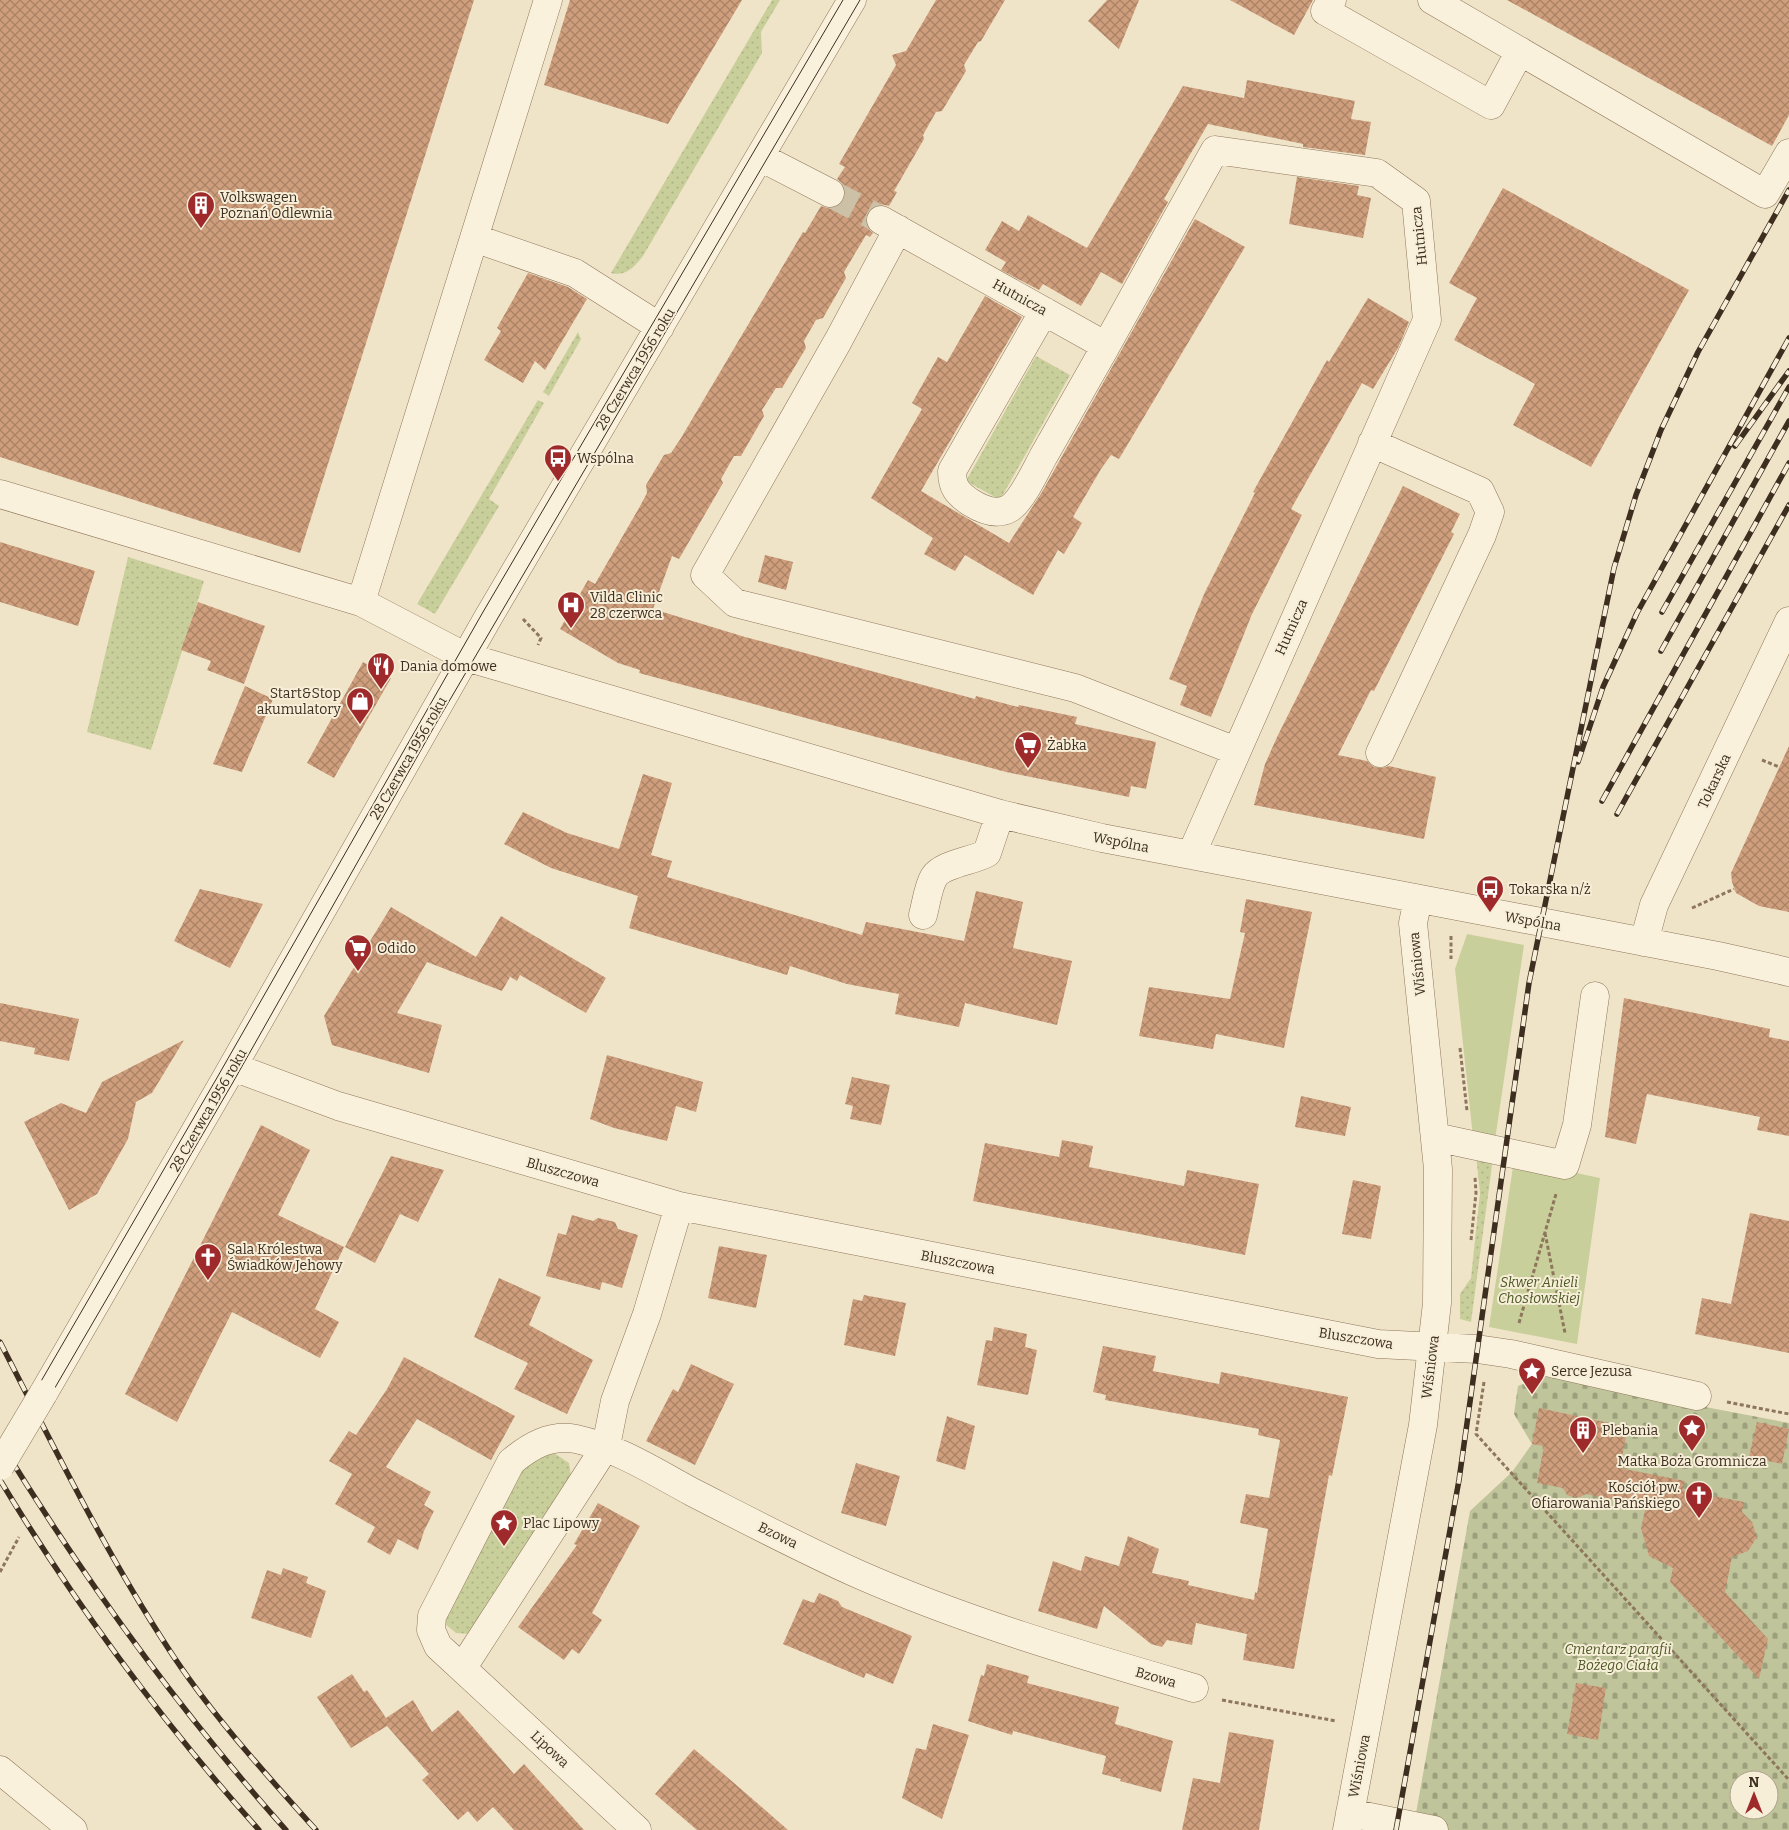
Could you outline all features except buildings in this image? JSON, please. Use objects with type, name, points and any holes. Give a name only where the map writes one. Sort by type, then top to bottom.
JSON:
[{"type":"street","points":[[361,602],[548,0]]},
{"type":"street","name":"28 Czerwca 1956 roku","points":[[0,1466],[233,1067],[466,657],[852,0]]},
{"type":"street","points":[[1332,0],[1325,11],[1491,105],[1520,51]]},
{"type":"street","points":[[1432,0],[1765,194],[1789,153]]},
{"type":"street","name":"Hutnicza","points":[[1191,855],[1427,320],[1416,201],[1377,173],[1215,150],[1106,346],[890,224],[838,341],[704,575],[735,603],[1075,688],[1236,751]]},
{"type":"street","points":[[760,157],[830,193]]},
{"type":"street","points":[[474,238],[575,273],[660,326]]},
{"type":"street","points":[[1044,311],[952,471],[952,483],[958,494],[973,504],[997,512],[1010,508],[1027,486],[1106,346]]},
{"type":"street","points":[[1372,443],[1480,491],[1490,512],[1482,535],[1380,753]]},
{"type":"street","name":"Wspólna","points":[[0,494],[361,602],[466,657],[1000,814],[1102,838],[1644,942],[1789,972]]},
{"type":"street","name":"Tokarska","points":[[1644,942],[1654,905],[1789,621]]},
{"type":"street","points":[[923,915],[934,877],[942,869],[975,860],[987,853],[1000,814]]},
{"type":"street","name":"Wiśniowa","points":[[1349,1821],[1423,1425],[1433,1346],[1439,1250],[1435,1137],[1413,922],[1418,899]]},
{"type":"street","points":[[1435,1137],[1565,1165],[1577,1125],[1596,996]]},
{"type":"street","name":"Bluszczowa","points":[[233,1067],[338,1106],[679,1206],[1378,1344],[1489,1350],[1697,1396]]},
{"type":"street","points":[[606,1446],[573,1438],[554,1438],[531,1446],[511,1462],[432,1616],[431,1630],[438,1646],[463,1667],[606,1446],[615,1401],[648,1314],[679,1206]]},
{"type":"street","name":"Bzowa","points":[[606,1446],[760,1527],[868,1578],[946,1610],[1055,1647],[1194,1688]]},
{"type":"street","name":"Lipowa","points":[[463,1667],[637,1830]]},
{"type":"street","points":[[0,1770],[73,1830]]},
{"type":"street","points":[[1349,1821],[1434,1830]]},
{"type":"path","points":[[520,617],[541,638]]},
{"type":"path","points":[[1762,760],[1779,767]]},
{"type":"path","points":[[1692,908],[1734,889]]},
{"type":"path","points":[[1517,1327],[1565,1165]]},
{"type":"path","points":[[1545,1233],[1566,1337]]},
{"type":"path","points":[[1489,1350],[1476,1434],[1789,1780]]},
{"type":"path","points":[[1697,1396],[1789,1414]]},
{"type":"path","points":[[0,1572],[19,1537]]},
{"type":"path","points":[[1194,1688],[1208,1697],[1366,1727]]},
{"type":"green space","points":[[772,0],[780,0],[761,32],[762,53],[643,256],[626,272],[611,273]]},
{"type":"green space","points":[[578,332],[581,339],[549,396],[543,392]]},
{"type":"green space","points":[[1036,356],[1070,375],[1000,500],[966,481]]},
{"type":"green space","points":[[538,400],[544,403],[489,499],[499,506],[435,614],[417,604]]},
{"type":"green space","points":[[128,557],[204,581],[151,750],[87,732]]},
{"type":"green space","points":[[1467,934],[1524,945],[1495,1140],[1473,1137],[1455,969]]},
{"type":"green space","points":[[1476,1155],[1493,1158],[1471,1322],[1460,1319],[1460,1294],[1471,1278],[1480,1193]]},
{"type":"green space","name":"Skwer Anieli Chosłowskiej","points":[[1514,1160],[1600,1178],[1577,1344],[1489,1327]]},
{"type":"green space","name":"Cmentarz parafii Bożego Ciała","points":[[1543,1376],[1789,1423],[1789,1830],[1413,1830],[1470,1511],[1512,1472],[1532,1444],[1514,1414],[1518,1386]]},
{"type":"green space","name":"Plac Lipowy","points":[[554,1453],[569,1463],[572,1482],[470,1634],[456,1633],[444,1623],[446,1599],[529,1456]]},
{"type":"tunnel","points":[[830,193],[881,220]]},
{"type":"tram line","points":[[0,1452],[218,1076],[483,612],[843,0]]},
{"type":"tram line","points":[[0,1482],[232,1084],[434,727],[860,0]]},
{"type":"railway","points":[[1396,1830],[1459,1480],[1529,983],[1614,568],[1636,495],[1661,430],[1698,352],[1789,190]]},
{"type":"railway","points":[[1578,762],[1603,687],[1637,613],[1789,338]]},
{"type":"railway","points":[[1735,446],[1789,371]]},
{"type":"railway","points":[[1662,612],[1789,387]]},
{"type":"railway","points":[[1661,651],[1789,421]]},
{"type":"railway","points":[[1602,801],[1789,463]]},
{"type":"railway","points":[[1617,814],[1789,505]]},
{"type":"railway","points":[[0,1342],[101,1535],[168,1648],[220,1719],[316,1830]]},
{"type":"railway","points":[[0,1442],[65,1543],[134,1642],[208,1738],[286,1830]]},
{"type":"railway","points":[[0,1480],[58,1572],[121,1661],[188,1747],[259,1830]]},
{"type":"place","name":"Volkswagen Poznań Odlewnia","points":[[201,229]]},
{"type":"place","name":"Wspólna","points":[[558,482]]},
{"type":"place","name":"Vilda Clinic 28 czerwca","points":[[571,629]]},
{"type":"place","name":"Dania domowe","points":[[381,690]]},
{"type":"place","name":"Start&Stop akumulatory","points":[[360,725]]},
{"type":"place","name":"Żabka","points":[[1028,769]]},
{"type":"place","name":"Tokarska n/ż","points":[[1490,913]]},
{"type":"place","name":"Odido","points":[[358,972]]},
{"type":"place","name":"Sala Królestwa Świadków Jehowy","points":[[208,1281]]},
{"type":"place","name":"Serce Jezusa","points":[[1532,1395]]},
{"type":"place","name":"Matka Boża Gromnicza","points":[[1692,1452]]},
{"type":"place","name":"Plebania","points":[[1583,1454]]},
{"type":"place","name":"Kościół pw. Ofiarowania Pańskiego","points":[[1699,1519]]},
{"type":"place","name":"Plac Lipowy","points":[[504,1547]]}]
